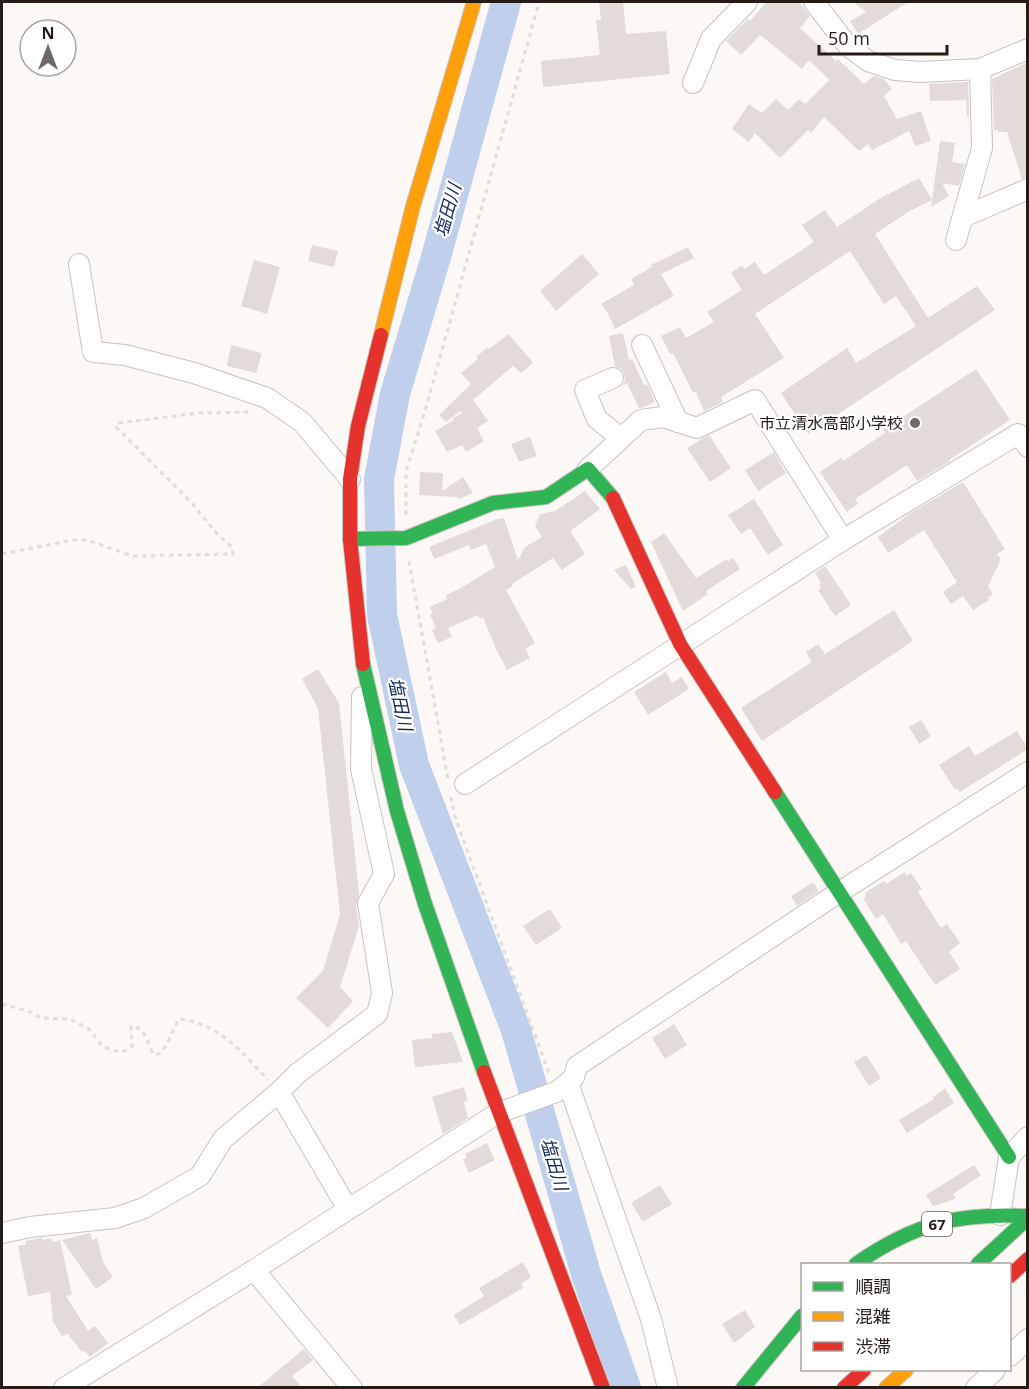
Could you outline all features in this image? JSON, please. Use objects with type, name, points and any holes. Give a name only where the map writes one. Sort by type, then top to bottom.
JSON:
[{"type":"main road","points":[[474,2],[414,206],[358,426],[350,479],[363,662],[396,811],[425,904],[603,1388]]},
{"type":"main road","points":[[355,539],[406,538],[493,503],[546,497],[588,469],[613,498],[680,644],[1009,1157]]},
{"type":"main road","name":"67","points":[[857,1263],[919,1230],[955,1218],[1000,1215],[1028,1217]]},
{"type":"main road","points":[[979,1263],[1028,1217]]},
{"type":"main road","points":[[1011,1275],[1028,1259]]},
{"type":"main road","points":[[743,1388],[801,1317]]},
{"type":"main road","points":[[844,1388],[863,1371]]},
{"type":"main road","points":[[886,1388],[905,1371]]},
{"type":"street","points":[[693,83],[711,39],[747,2]]},
{"type":"street","points":[[814,2],[848,46],[868,61],[895,70],[920,72],[980,69],[1028,49]]},
{"type":"street","points":[[956,240],[982,148],[980,69]]},
{"type":"street","points":[[963,217],[1028,189]]},
{"type":"street","points":[[79,264],[93,352],[125,355],[195,373],[267,398],[302,423],[350,479]]},
{"type":"street","points":[[642,345],[678,422]]},
{"type":"street","points":[[613,378],[585,390],[597,419],[621,438]]},
{"type":"street","points":[[588,469],[641,420],[663,417],[697,428],[755,400],[843,540]]},
{"type":"street","points":[[465,784],[843,540],[1018,434],[1028,447]]},
{"type":"street","points":[[2,1233],[30,1227],[115,1218],[144,1208],[200,1176],[223,1139],[298,1073],[377,1014],[382,993],[368,903],[384,874],[361,768],[363,662]]},
{"type":"street","points":[[64,1388],[254,1270],[500,1112],[562,1088],[574,1077],[577,1066],[838,893],[1028,772]]},
{"type":"street","points":[[562,1088],[651,1319],[668,1388]]},
{"type":"street","points":[[279,1092],[348,1209]]},
{"type":"street","points":[[1000,1215],[1009,1157],[1028,1137]]},
{"type":"street","points":[[254,1270],[352,1388]]},
{"type":"street","points":[[1011,1355],[1028,1339]]},
{"type":"street","points":[[976,1388],[994,1371]]},
{"type":"path","points":[[538,2],[425,411],[406,471],[406,538],[455,817],[562,1088]]},
{"type":"path","points":[[2,554],[74,540],[87,540],[133,556],[233,554],[232,547],[218,535],[191,502],[116,427],[118,423],[200,413],[258,412]]},
{"type":"path","points":[[2,1004],[28,1011],[41,1018],[70,1019],[89,1029],[102,1046],[114,1051],[125,1051],[132,1046],[131,1026],[136,1027],[145,1035],[153,1054],[159,1054],[165,1048],[179,1020],[193,1021],[212,1029],[234,1043],[279,1092]]},
{"type":"building","points":[[599,2],[623,2],[626,34],[666,31],[670,74],[543,87],[541,61],[600,55],[596,20],[601,20]]},
{"type":"building","points":[[766,2],[799,2],[810,16],[800,28],[864,84],[874,76],[884,79],[892,89],[884,96],[897,119],[921,111],[931,141],[915,146],[909,131],[872,150],[868,144],[859,151],[824,117],[811,133],[808,130],[780,158],[755,133],[749,142],[732,129],[749,104],[762,113],[776,99],[788,110],[799,99],[805,104],[830,80],[809,60],[802,69],[760,35],[741,55],[726,41],[748,19],[750,21]]},
{"type":"building","points":[[853,2],[908,2],[858,34],[850,21],[866,12]]},
{"type":"building","points":[[1028,62],[1028,177],[1022,179],[1007,132],[994,130],[992,79]]},
{"type":"building","points":[[968,82],[969,116],[967,116],[966,100],[930,101],[929,84]]},
{"type":"building","points":[[940,141],[955,143],[952,162],[965,164],[959,186],[942,183],[949,196],[931,207]]},
{"type":"building","points":[[919,178],[932,200],[908,212],[875,234],[928,318],[977,286],[995,310],[808,434],[781,393],[847,348],[856,363],[916,326],[896,296],[884,304],[850,251],[755,314],[784,358],[721,397],[723,402],[704,411],[696,392],[693,393],[673,353],[670,354],[661,336],[680,327],[686,338],[714,322],[707,312],[742,290],[731,273],[742,265],[744,269],[755,262],[764,275],[814,242],[802,225],[825,210],[837,227],[879,199]]},
{"type":"building","points":[[312,245],[338,251],[334,267],[308,261]]},
{"type":"building","points":[[688,247],[694,258],[661,274],[674,296],[615,329],[601,304],[634,285],[631,279],[652,267],[651,265]]},
{"type":"building","points":[[582,254],[599,274],[556,311],[540,291]]},
{"type":"building","points":[[254,260],[280,267],[267,314],[241,306]]},
{"type":"building","points":[[623,333],[629,360],[632,359],[655,402],[641,408],[627,383],[622,386],[625,380],[624,374],[615,366],[609,336]]},
{"type":"building","points":[[509,334],[533,363],[521,373],[513,366],[473,400],[488,421],[477,428],[484,441],[466,452],[462,445],[447,452],[435,431],[462,413],[460,411],[446,422],[439,415],[471,384],[461,373],[488,347],[489,349]]},
{"type":"building","points":[[231,345],[262,353],[256,373],[227,366]]},
{"type":"building","points":[[976,369],[1010,420],[917,481],[907,465],[855,499],[858,504],[847,512],[820,472],[841,458],[843,461],[885,433],[883,430]]},
{"type":"building","points":[[709,435],[731,468],[710,482],[687,448]]},
{"type":"building","points":[[530,437],[537,456],[519,462],[511,444]]},
{"type":"building","points":[[774,452],[786,473],[758,491],[745,470]]},
{"type":"building","points":[[420,472],[443,473],[442,491],[463,477],[473,493],[459,499],[419,495]]},
{"type":"building","points":[[963,482],[1005,549],[997,554],[1001,559],[988,586],[993,594],[988,598],[989,600],[973,610],[963,596],[951,604],[943,592],[957,582],[924,530],[888,553],[878,537],[912,512]]},
{"type":"building","points":[[585,491],[600,509],[570,531],[585,554],[562,570],[553,558],[506,590],[535,643],[525,649],[530,658],[507,670],[483,617],[480,619],[478,615],[448,628],[452,637],[438,643],[432,630],[436,628],[430,615],[433,614],[430,607],[447,599],[446,595],[495,567],[486,544],[471,550],[469,545],[434,559],[429,547],[504,518],[518,560],[525,547],[542,537],[535,526],[540,514],[555,511]]},
{"type":"building","points":[[754,499],[783,545],[768,555],[750,528],[741,534],[728,515]]},
{"type":"building","points":[[664,533],[696,578],[727,559],[728,561],[733,558],[740,569],[706,591],[708,594],[683,611],[651,542]]},
{"type":"building","points":[[626,565],[636,587],[631,589],[614,570]]},
{"type":"building","points":[[825,566],[851,605],[835,616],[818,590],[821,588],[819,585],[821,583],[815,573]]},
{"type":"building","points":[[894,610],[913,641],[762,741],[741,708],[812,662],[806,652],[818,644],[825,654]]},
{"type":"building","points":[[318,669],[339,703],[359,894],[356,905],[359,926],[340,987],[353,1001],[328,1028],[296,998],[323,971],[340,914],[318,708],[302,679]]},
{"type":"building","points":[[666,672],[672,683],[682,677],[689,689],[648,715],[634,692]]},
{"type":"building","points":[[921,720],[931,736],[919,744],[909,727]]},
{"type":"building","points":[[1017,731],[1028,749],[960,792],[957,788],[955,790],[939,765],[969,746],[975,756]]},
{"type":"building","points":[[905,872],[907,876],[911,873],[922,889],[918,892],[941,928],[947,924],[960,943],[949,952],[960,969],[935,985],[906,941],[901,944],[883,914],[876,919],[864,900],[866,892],[884,881],[886,884]]},
{"type":"building","points":[[813,882],[819,891],[797,906],[791,896]]},
{"type":"building","points":[[550,909],[562,928],[536,945],[523,926]]},
{"type":"building","points":[[674,1024],[687,1045],[665,1059],[652,1038]]},
{"type":"building","points":[[452,1032],[463,1062],[415,1067],[412,1040],[432,1038],[432,1034]]},
{"type":"building","points":[[866,1055],[881,1078],[869,1086],[854,1062]]},
{"type":"building","points":[[464,1087],[468,1101],[464,1102],[468,1118],[443,1134],[432,1097]]},
{"type":"building","points":[[945,1088],[954,1103],[907,1133],[899,1120],[934,1099],[933,1097]]},
{"type":"building","points":[[487,1143],[495,1160],[469,1173],[463,1160],[467,1157],[465,1154]]},
{"type":"building","points":[[974,1165],[981,1175],[953,1194],[956,1198],[933,1206],[926,1195]]},
{"type":"building","points":[[660,1185],[672,1204],[643,1222],[631,1203]]},
{"type":"building","points":[[90,1233],[92,1240],[97,1238],[103,1262],[113,1277],[96,1289],[62,1240]]},
{"type":"building","points":[[42,1238],[42,1240],[51,1238],[52,1242],[60,1240],[72,1295],[66,1296],[88,1331],[95,1326],[108,1343],[90,1357],[84,1350],[82,1352],[68,1334],[62,1336],[53,1322],[50,1292],[28,1296],[18,1246],[26,1244],[25,1241]]},
{"type":"building","points":[[523,1262],[531,1277],[521,1284],[523,1288],[460,1325],[454,1315],[484,1296],[479,1288]]},
{"type":"building","points":[[745,1310],[755,1327],[734,1343],[722,1324]]},
{"type":"building","points":[[304,1349],[313,1360],[292,1376],[302,1388],[257,1388]]},
{"type":"waterway","name":"塩田川","points":[[506,2],[436,257],[395,394],[379,479],[382,615],[414,765],[516,1030],[586,1274],[626,1388]]},
{"type":"traffic: fast","points":[[350,539],[406,538],[493,503],[546,497],[588,469],[613,498]]},
{"type":"traffic: fast","points":[[363,664],[397,811],[425,904],[484,1072]]},
{"type":"traffic: fast","points":[[775,792],[1009,1157]]},
{"type":"traffic: fast","points":[[858,1263],[898,1239],[937,1224],[979,1216],[1028,1216]]},
{"type":"traffic: fast","points":[[979,1263],[1028,1218]]},
{"type":"traffic: fast","points":[[743,1388],[801,1317]]},
{"type":"traffic: slow","points":[[381,335],[413,206],[474,2]]},
{"type":"traffic: slow","points":[[886,1388],[905,1371]]},
{"type":"traffic: jam","points":[[363,664],[350,539],[350,479],[358,426],[381,335]]},
{"type":"traffic: jam","points":[[613,498],[680,644],[775,792]]},
{"type":"traffic: jam","points":[[484,1072],[603,1388]]},
{"type":"traffic: jam","points":[[1011,1275],[1028,1259]]},
{"type":"traffic: jam","points":[[844,1388],[863,1371]]},
{"type":"place","name":"市立清水高部小学校","points":[[915,423]]}]
